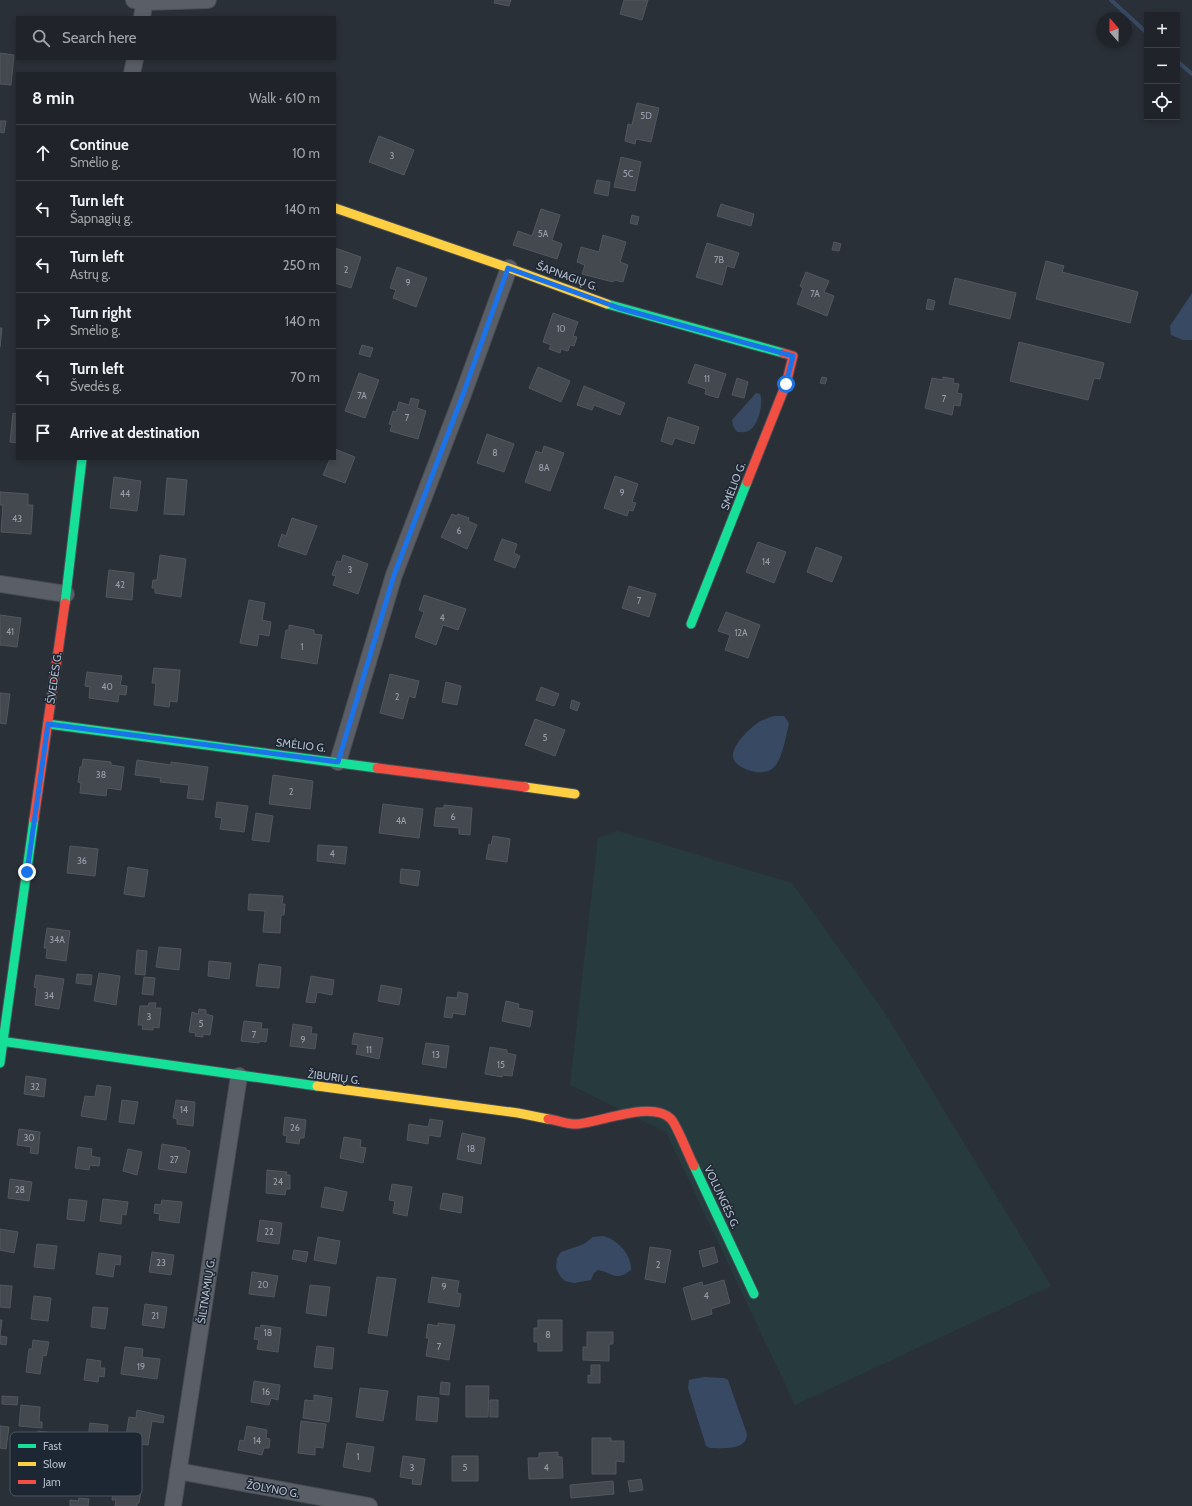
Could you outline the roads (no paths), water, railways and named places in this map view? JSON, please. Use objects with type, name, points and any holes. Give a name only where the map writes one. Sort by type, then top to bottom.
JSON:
[{"type":"street","points":[[141,5],[208,0]]},
{"type":"street","points":[[132,72],[135,60]]},
{"type":"street","name":"ŠAPNAGIŲ G.","points":[[336,208],[619,308],[793,356]]},
{"type":"street","points":[[338,762],[394,575],[462,397],[508,268]]},
{"type":"street","name":"SMĖLIO G.","points":[[692,624],[786,384],[793,356]]},
{"type":"street","name":"ŠVEDĖS G.","points":[[0,1063],[66,594],[82,460]]},
{"type":"street","points":[[0,584],[66,594]]},
{"type":"street","name":"SMĖLIO G.","points":[[48,724],[575,794]]},
{"type":"street","name":"ŽIBURIŲ G.","points":[[2,1041],[239,1076],[518,1112],[577,1124],[639,1112],[664,1114]]},
{"type":"street","name":"ŠILTNAMIŲ G.","points":[[173,1506],[239,1076]]},
{"type":"street","name":"VOLUNGĖS G.","points":[[664,1114],[672,1120],[754,1294]]},
{"type":"street","name":"ŽOLYNO G.","points":[[178,1471],[368,1506]]},
{"type":"water","points":[[1192,293],[1192,340],[1183,340],[1171,335],[1170,326]]},
{"type":"water","points":[[756,393],[760,394],[761,408],[756,424],[748,431],[737,432],[733,426],[732,420]]},
{"type":"water","points":[[774,716],[784,716],[789,723],[784,746],[778,762],[771,769],[761,772],[748,770],[739,766],[734,760],[733,755],[737,744],[755,725]]},
{"type":"water","points":[[603,1236],[613,1240],[623,1248],[631,1264],[631,1270],[626,1274],[614,1276],[598,1270],[594,1273],[591,1280],[574,1283],[565,1281],[560,1276],[556,1268],[557,1258],[561,1252],[584,1244],[593,1237]]},
{"type":"water","points":[[704,1377],[724,1378],[728,1380],[747,1434],[743,1443],[738,1446],[710,1448],[706,1446],[688,1388],[689,1380]]},
{"type":"waterway","points":[[1111,0],[1144,30]]},
{"type":"waterway","points":[[1180,64],[1192,74]]}]
